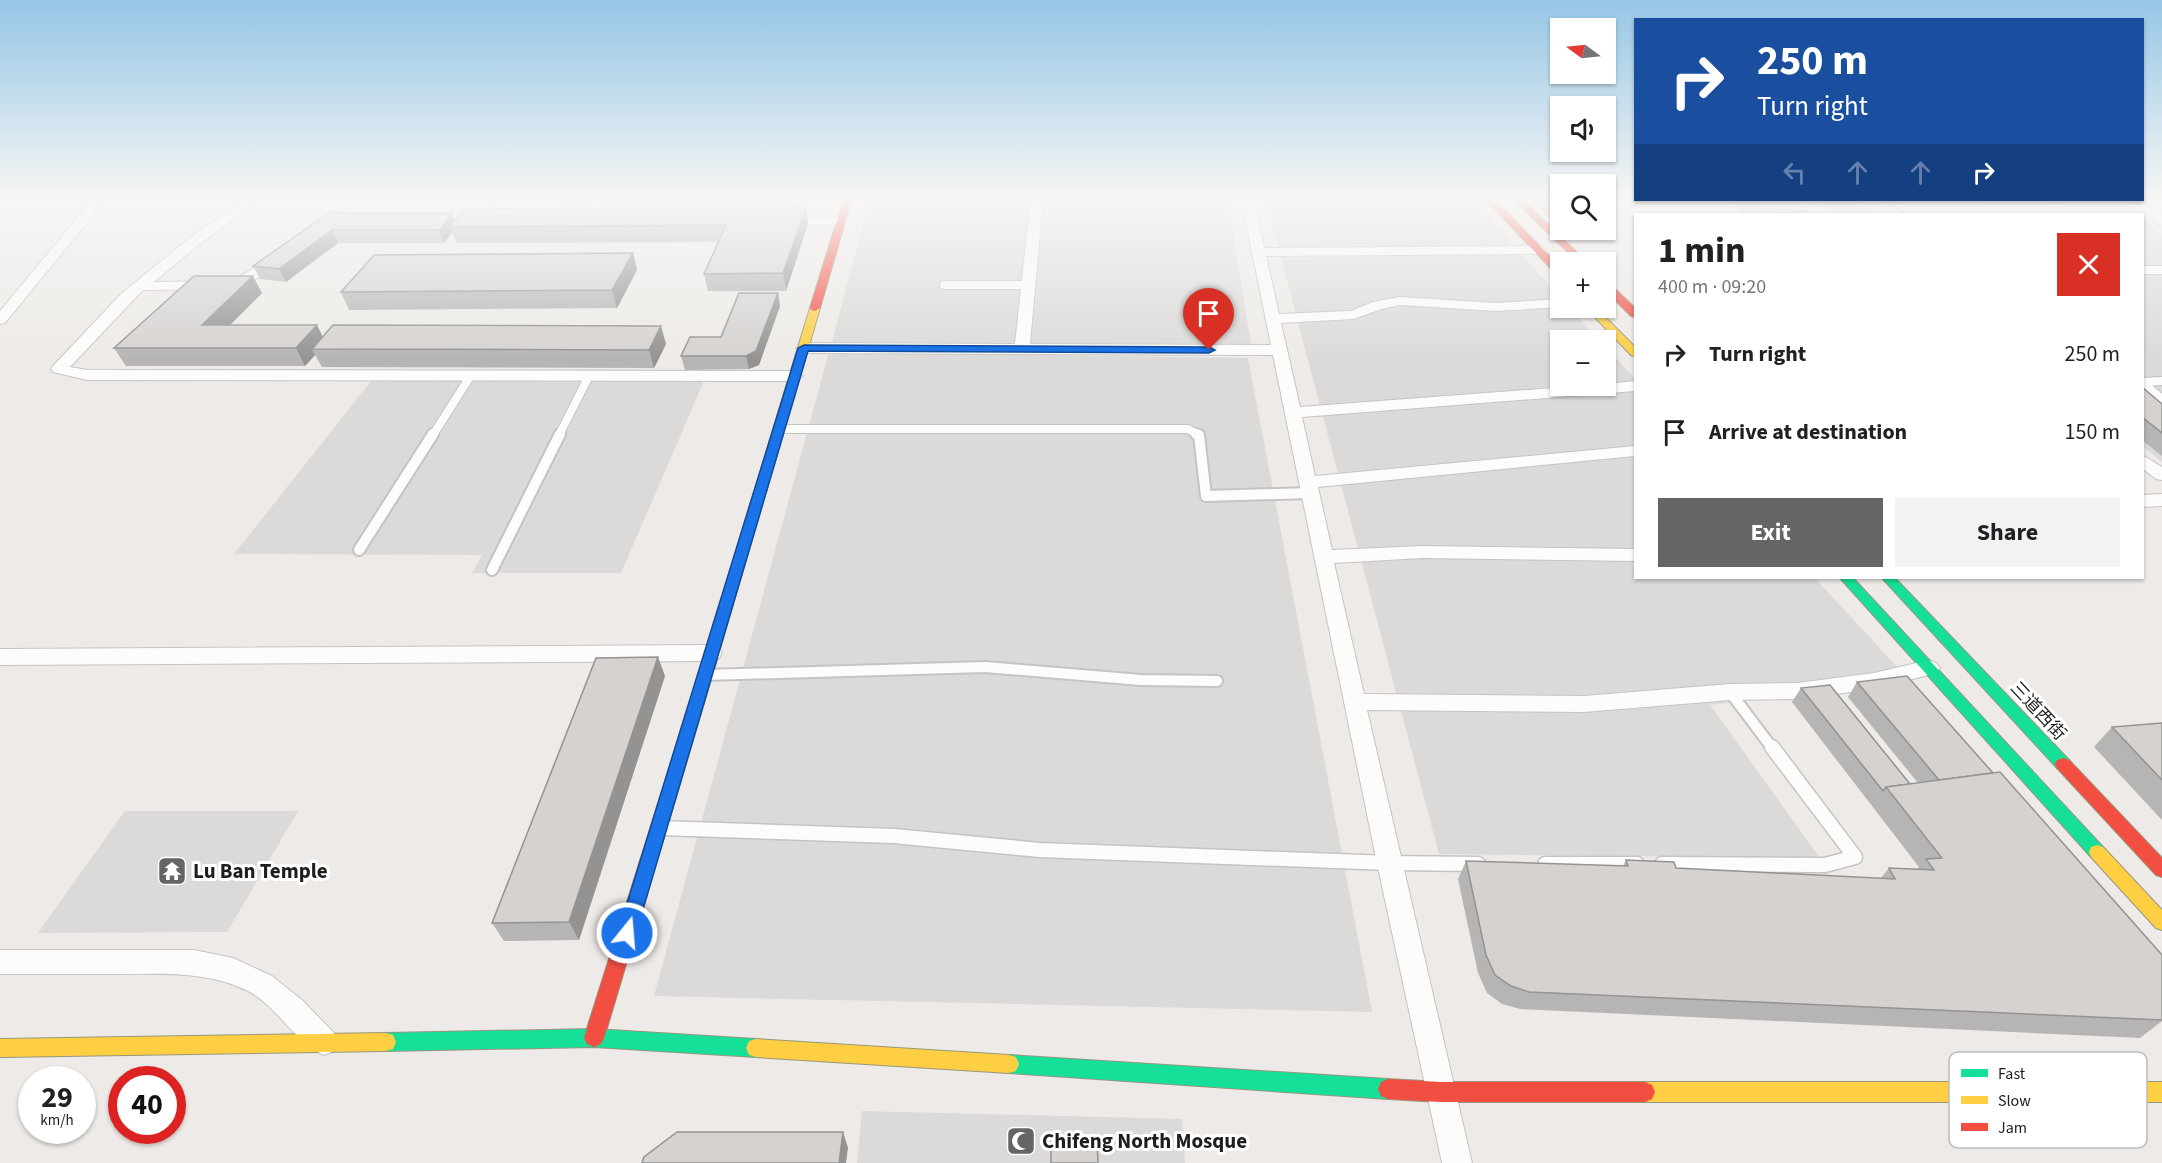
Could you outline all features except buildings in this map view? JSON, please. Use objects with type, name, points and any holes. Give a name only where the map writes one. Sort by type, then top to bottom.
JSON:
[{"type":"street","points":[[0,320],[56,252]]},
{"type":"street","points":[[181,252],[126,297],[59,369],[87,375],[795,376]]},
{"type":"street","points":[[140,285],[229,285],[245,282],[287,252]]},
{"type":"street","points":[[594,1038],[706,675],[832,252]]},
{"type":"street","points":[[1022,349],[1031,252]]},
{"type":"street","points":[[1260,252],[1354,702],[1457,1163]]},
{"type":"street","points":[[2144,270],[2162,270]]},
{"type":"street","points":[[1616,295],[1634,312]]},
{"type":"street","points":[[1274,319],[1353,315],[1378,305],[1400,301],[1496,307],[1550,304]]},
{"type":"street","points":[[1601,318],[1634,352]]},
{"type":"street","points":[[804,348],[1280,350]]},
{"type":"street","points":[[1293,413],[1634,386]]},
{"type":"street","points":[[1309,488],[1634,451]]},
{"type":"street","points":[[2144,461],[2162,475]]},
{"type":"street","points":[[2144,501],[2162,500]]},
{"type":"street","points":[[1324,557],[1422,552],[1634,555]]},
{"type":"street","points":[[1847,579],[2162,922]]},
{"type":"street","name":"三道西街","points":[[1889,579],[2162,870]]},
{"type":"street","points":[[0,657],[712,653]]},
{"type":"street","points":[[1354,702],[1584,704],[1730,692],[1797,691],[1874,681],[1929,668]]},
{"type":"street","points":[[0,962],[194,962],[233,970],[263,985],[292,1009],[325,1042]]},
{"type":"street","points":[[0,1048],[594,1038],[1440,1092],[1949,1092]]},
{"type":"lane","points":[[944,285],[1028,285]]},
{"type":"lane","points":[[359,550],[471,375]]},
{"type":"lane","points":[[492,570],[589,376]]},
{"type":"lane","points":[[2144,382],[2162,381]]},
{"type":"lane","points":[[2144,384],[2162,399]]},
{"type":"lane","points":[[780,429],[1188,429],[1199,435],[1206,496],[1309,488]]},
{"type":"lane","points":[[706,675],[985,667],[1141,680],[1217,681]]},
{"type":"lane","points":[[1530,864],[1825,865],[1855,857],[1730,692]]},
{"type":"lane","points":[[658,828],[894,836],[1040,850],[1389,863],[1495,864]]},
{"type":"shaded area","points":[[856,252],[1236,252],[1251,344],[832,342]]},
{"type":"shaded area","points":[[1279,252],[1519,252],[1550,286],[1550,318],[1579,318],[1590,330],[1550,330],[1550,396],[1616,396],[1616,358],[1634,378],[1634,579],[1816,579],[1910,681],[1710,705],[1820,858],[1439,854]]},
{"type":"shaded area","points":[[2144,252],[2162,252],[2162,462],[2144,448]]},
{"type":"shaded area","points":[[829,352],[1248,358],[1372,1012],[654,996]]},
{"type":"shaded area","points":[[372,380],[704,381],[621,573],[472,573],[482,555],[234,554]]},
{"type":"shaded area","name":"Lu Ban Temple","points":[[125,811],[298,811],[227,932],[38,933]]},
{"type":"shaded area","name":"Chifeng North Mosque","points":[[862,1111],[1182,1119],[1185,1163],[857,1163]]},
{"type":"traffic: fast","points":[[1847,579],[2097,852]]},
{"type":"traffic: fast","points":[[1889,579],[2063,764]]},
{"type":"traffic: fast","points":[[386,1042],[594,1038],[756,1048]]},
{"type":"traffic: fast","points":[[1009,1064],[1388,1089]]},
{"type":"traffic: slow","points":[[697,703],[815,308]]},
{"type":"traffic: slow","points":[[1601,318],[1634,352]]},
{"type":"traffic: slow","points":[[2097,852],[2162,922]]},
{"type":"traffic: slow","points":[[0,1048],[386,1042]]},
{"type":"traffic: slow","points":[[756,1048],[1009,1064]]},
{"type":"traffic: slow","points":[[1645,1092],[1949,1092]]},
{"type":"traffic: slow","points":[[2147,1092],[2162,1092]]},
{"type":"traffic: jam","points":[[815,308],[832,252]]},
{"type":"traffic: jam","points":[[1540,252],[1550,263]]},
{"type":"traffic: jam","points":[[1616,295],[1634,313]]},
{"type":"traffic: jam","points":[[594,1038],[697,703]]},
{"type":"traffic: jam","points":[[2063,764],[2162,870]]},
{"type":"traffic: jam","points":[[1388,1089],[1440,1092],[1645,1092]]},
{"type":"place","name":"Lu Ban Temple","points":[[172,871]]},
{"type":"place","name":"Chifeng North Mosque","points":[[1021,1141]]},
{"type":"route","points":[[627,933],[804,348],[1209,350]]}]
